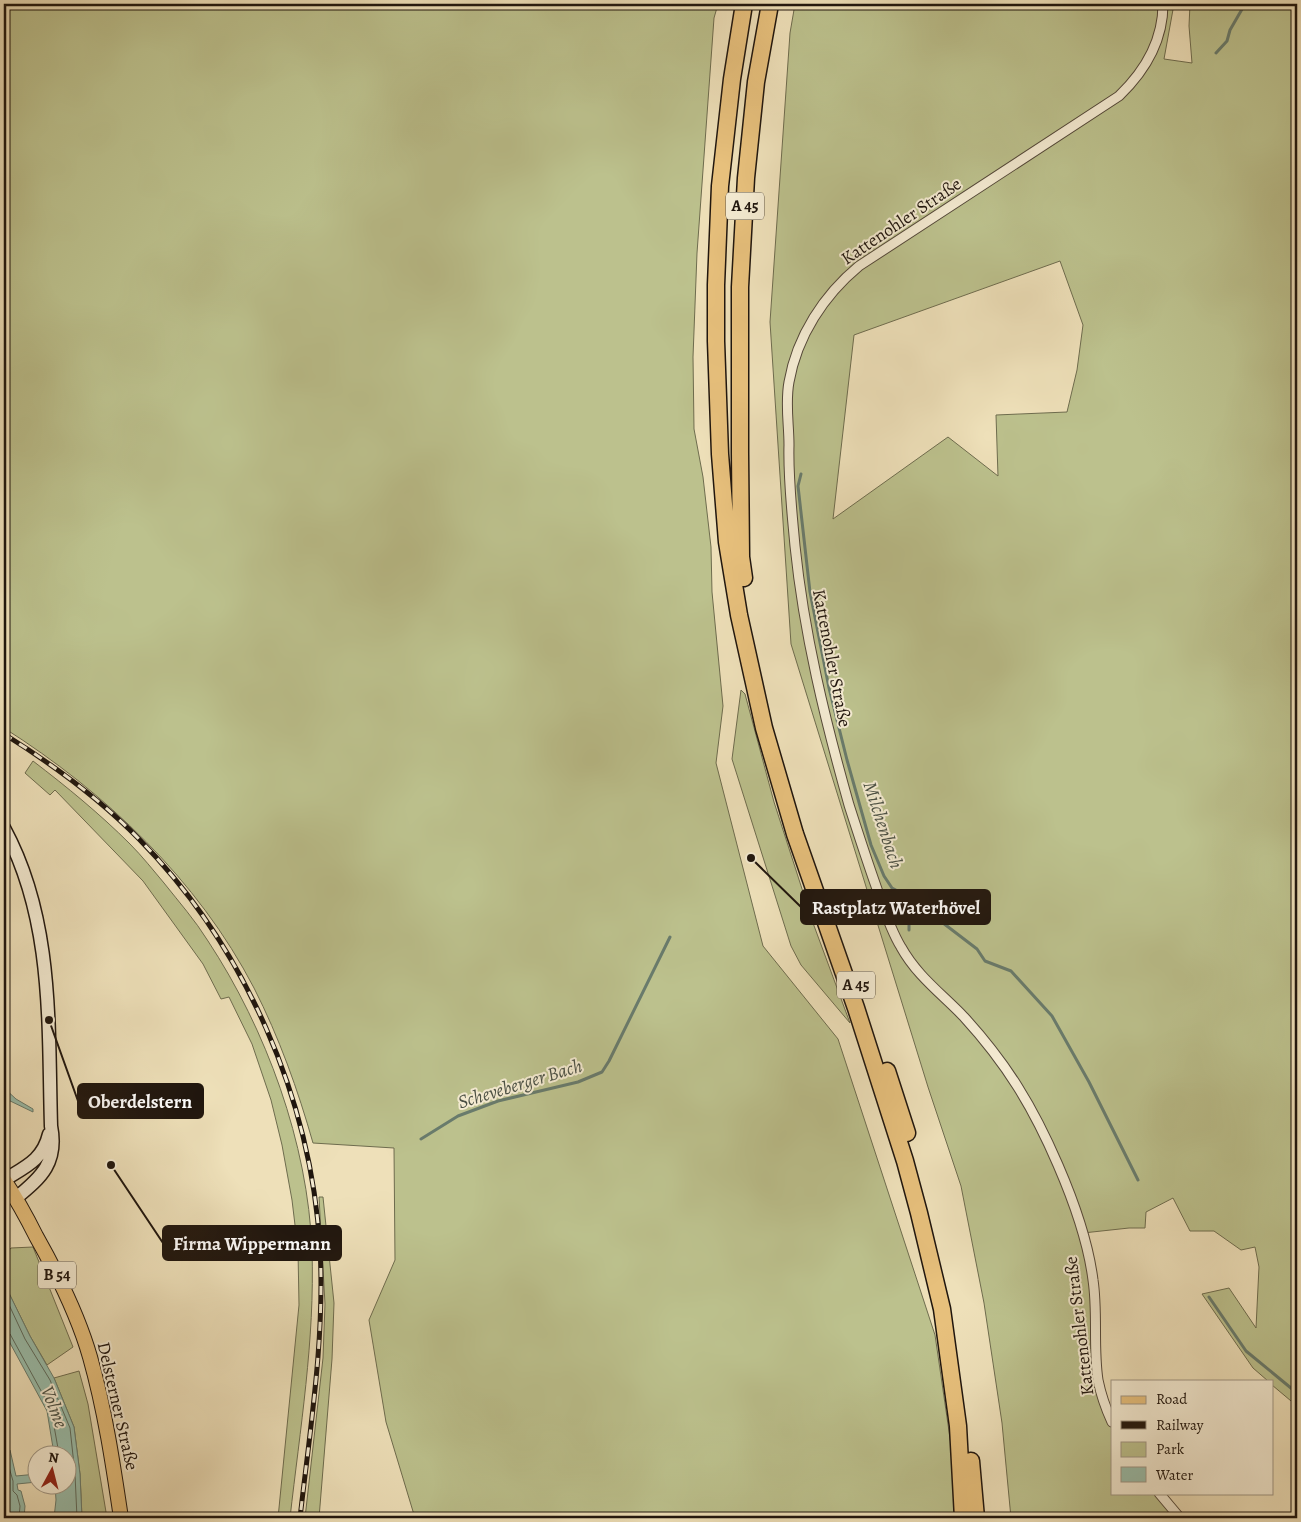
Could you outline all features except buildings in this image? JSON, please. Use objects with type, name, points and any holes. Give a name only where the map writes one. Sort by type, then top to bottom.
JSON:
[{"type":"highway","name":"A 45","points":[[744,4],[732,79],[720,186],[716,285],[720,454],[728,542],[736,597],[764,728],[795,834],[856,1008],[905,1161],[942,1309],[958,1426],[963,1518]]},
{"type":"highway","name":"A 45","points":[[770,4],[756,82],[746,178],[740,287],[741,557],[748,615],[774,726],[802,824],[916,1160],[949,1300],[968,1426],[976,1518]]},
{"type":"main road","name":"Delsterner Straße","points":[[4,1180],[16,1198],[54,1268],[90,1356],[106,1422],[121,1518]]},
{"type":"street","name":"Kattenohler Straße","points":[[1111,1420],[1104,1402],[1098,1377],[1095,1293],[1089,1259],[1078,1215],[1057,1164],[1030,1106],[1006,1068],[961,1014],[924,978],[902,950],[884,908],[859,838],[820,693],[804,612],[788,471],[788,398],[791,373],[801,344],[818,312],[831,293],[845,278],[859,266],[1118,96],[1140,74],[1154,50],[1162,21],[1163,4]]},
{"type":"street","name":"Delsterner Straße","points":[[4,828],[26,880],[40,930],[48,1000],[51,1126],[54,1141],[49,1162],[34,1183],[16,1198]]},
{"type":"street","name":"Delsterner Straße","points":[[4,1180],[28,1166],[43,1151],[51,1126]]},
{"type":"street","points":[[1160,1494],[1180,1518]]},
{"type":"green space","points":[[4,4],[718,4],[714,18],[697,253],[693,357],[694,429],[703,477],[711,547],[712,592],[723,706],[716,763],[763,946],[838,1039],[935,1335],[960,1518],[415,1518],[386,1422],[369,1320],[395,1260],[394,1148],[313,1143],[301,1103],[272,1025],[254,988],[231,948],[206,911],[177,875],[113,810],[78,780],[4,728]]},
{"type":"green space","points":[[795,4],[1174,4],[1164,59],[1192,63],[1189,26],[1190,4],[1297,4],[1297,1371],[1293,1374],[1297,1375],[1297,1406],[1274,1387],[1274,1380],[1267,1380],[1253,1368],[1202,1294],[1229,1288],[1256,1328],[1259,1267],[1255,1247],[1241,1250],[1214,1231],[1190,1231],[1173,1198],[1146,1212],[1145,1228],[1083,1233],[1089,1259],[1096,1354],[1111,1418],[1111,1494],[1160,1494],[1180,1518],[1011,1518],[1002,1423],[984,1303],[961,1186],[928,1087],[791,644],[770,322],[790,33]],"holes":[[[1060,261],[1083,325],[1077,370],[1067,412],[996,415],[998,476],[948,437],[833,519],[854,335]]]},
{"type":"green space","points":[[741,690],[745,694],[774,802],[813,923],[850,1023],[801,965],[791,946],[732,759]]},
{"type":"green space","points":[[33,761],[83,801],[130,844],[192,918],[229,975],[248,1011],[280,1088],[293,1128],[302,1169],[309,1210],[312,1250],[309,1351],[290,1518],[278,1518],[299,1305],[298,1250],[292,1200],[282,1145],[271,1100],[252,1044],[229,997],[221,999],[203,964],[143,881],[55,790],[50,795],[25,773]]},
{"type":"green space","points":[[319,1197],[323,1197],[334,1303],[332,1359],[319,1518],[305,1518],[323,1358],[325,1304]]},
{"type":"green space","points":[[33,1247],[73,1347],[47,1365],[30,1336],[4,1283],[4,1256],[11,1248]]},
{"type":"green space","points":[[79,1371],[88,1404],[107,1518],[82,1518],[78,1444],[76,1444],[74,1427],[54,1378]]},
{"type":"water","points":[[4,1088],[16,1099],[33,1109],[33,1112],[4,1098]]},
{"type":"water","points":[[4,1140],[9,1159],[4,1202]]},
{"type":"water","name":"Volme","points":[[4,1283],[30,1336],[54,1378],[74,1427],[76,1444],[52,1444],[47,1411],[4,1332]]},
{"type":"water","points":[[10,1450],[16,1476],[28,1475],[28,1483],[17,1484],[25,1506],[24,1518],[7,1518],[4,1508],[4,1451]]},
{"type":"water","points":[[78,1458],[82,1518],[54,1518],[56,1494],[78,1494]]},
{"type":"waterway","name":"Milchenbach","points":[[1216,53],[1227,41],[1230,30],[1245,4]]},
{"type":"waterway","name":"Milchenbach","points":[[801,474],[798,486],[810,592],[829,688],[871,845],[884,876],[892,888],[909,897],[977,949],[985,961],[1011,971],[1052,1016],[1089,1082],[1138,1180]]},
{"type":"waterway","points":[[909,898],[909,930]]},
{"type":"waterway","name":"Scheveberger Bach","points":[[421,1139],[458,1116],[498,1101],[578,1082],[602,1072],[670,937]]},
{"type":"waterway","name":"Milchenbach","points":[[1209,1297],[1246,1351],[1297,1393]]},
{"type":"railway","points":[[4,734],[40,757],[108,810],[139,839],[177,881],[211,927],[240,976],[266,1028],[287,1081],[303,1136],[314,1192],[320,1248],[319,1350],[300,1518]]},
{"type":"place","name":"Rastplatz Waterhövel","points":[[751,858]]},
{"type":"place","name":"Oberdelstern","points":[[49,1020]]},
{"type":"place","name":"Firma Wippermann","points":[[111,1165]]}]
